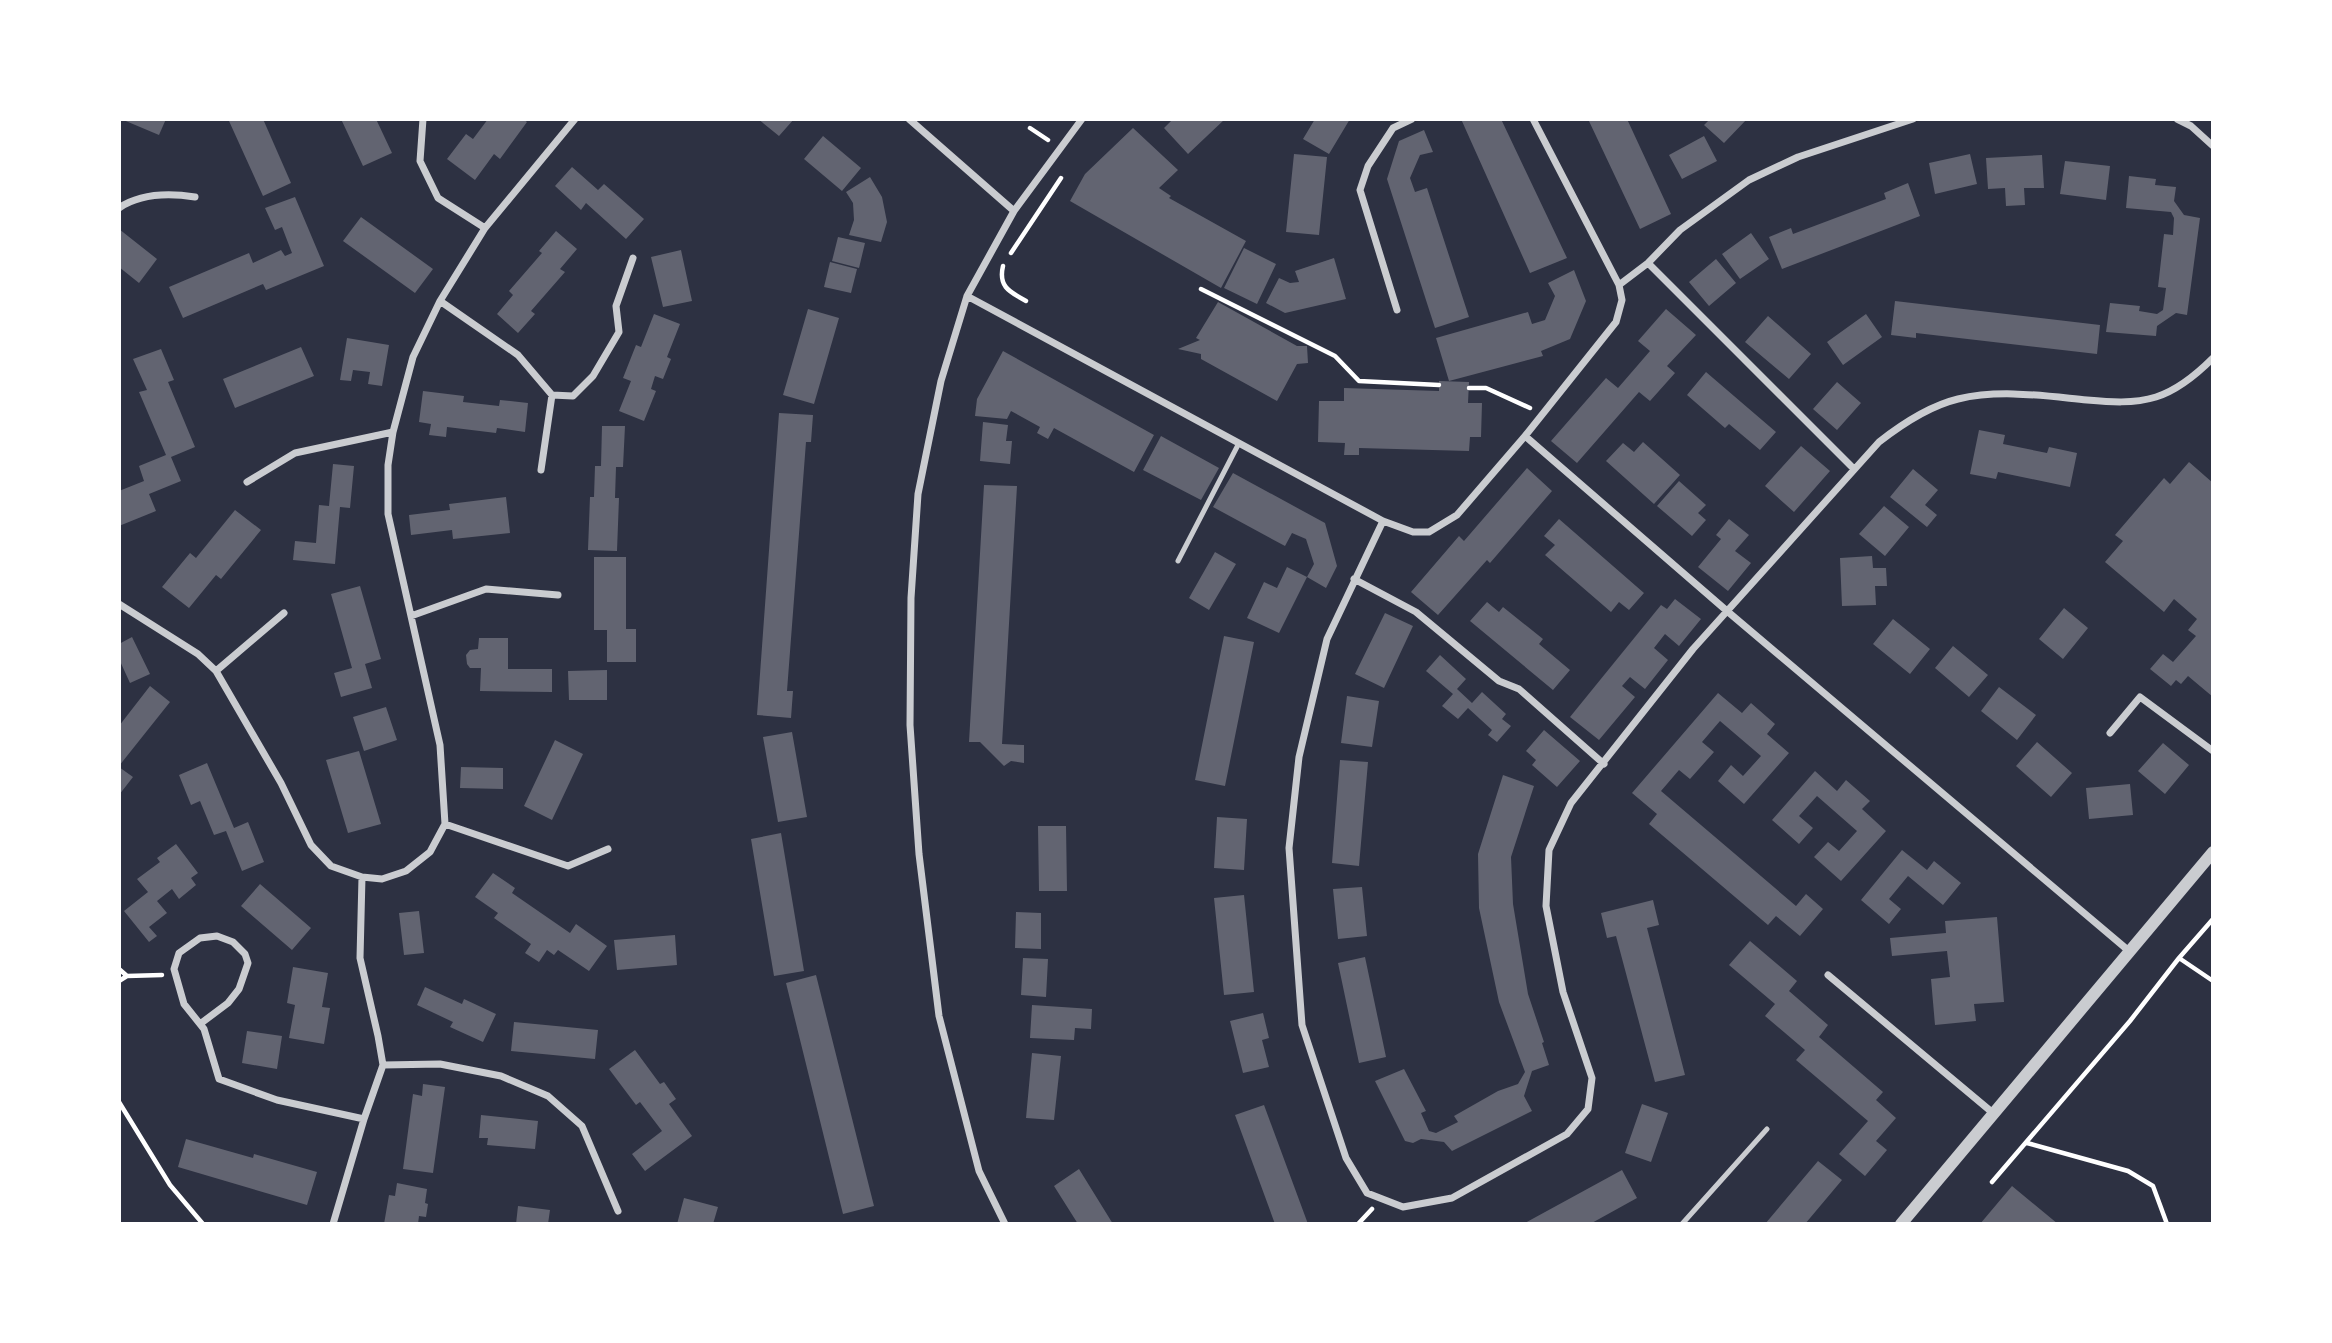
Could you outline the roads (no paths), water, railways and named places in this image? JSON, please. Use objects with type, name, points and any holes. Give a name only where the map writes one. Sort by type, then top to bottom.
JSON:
[{"type":"street","points":[[423,119],[420,161],[438,198],[485,228]]},
{"type":"street","points":[[119,604],[198,654],[216,671],[281,783],[311,845],[331,866],[362,877],[382,879],[406,871],[430,852],[445,824],[440,745],[388,514],[388,465],[393,432],[412,357],[440,301],[485,228],[575,119]]},
{"type":"street","points":[[909,119],[1014,211]]},
{"type":"street","points":[[1005,1224],[979,1171],[939,1016],[919,854],[910,725],[911,598],[918,494],[941,381],[967,296],[1014,211],[1082,119]]},
{"type":"street","points":[[1397,310],[1360,190],[1368,166],[1393,128],[1412,119]]},
{"type":"street","points":[[967,296],[1383,522],[1413,532],[1429,532],[1457,515],[1525,436],[1616,322],[1622,300],[1619,285],[1533,119]]},
{"type":"street","points":[[1619,285],[1648,263],[1680,230],[1749,180],[1798,157],[1913,119]]},
{"type":"street","points":[[2177,119],[2190,126],[2213,146]]},
{"type":"street","points":[[119,208],[130,201],[168,193],[195,197]]},
{"type":"street","points":[[440,301],[518,355],[552,395],[573,396],[593,376],[619,332],[616,306],[633,258]]},
{"type":"street","points":[[1648,263],[1854,469]]},
{"type":"street","points":[[1383,522],[1326,639],[1299,757],[1289,848],[1302,1025],[1346,1158],[1367,1194],[1403,1207],[1452,1198],[1567,1134],[1588,1109],[1592,1077],[1563,992],[1546,906],[1549,850],[1571,803],[1693,649],[1879,442],[1901,425],[1931,408],[1958,399],[2005,393],[2122,403],[2156,397],[2193,377],[2213,358]]},
{"type":"street","points":[[541,470],[552,395]]},
{"type":"street","points":[[247,482],[295,453],[393,432]]},
{"type":"street","points":[[1525,436],[1727,611],[2129,951]]},
{"type":"street","points":[[1354,579],[1416,612],[1499,681],[1519,689],[1604,764]]},
{"type":"street","points":[[411,616],[485,589],[558,595]]},
{"type":"street","points":[[216,671],[284,613]]},
{"type":"street","points":[[2109,733],[2140,697],[2213,751]]},
{"type":"street","points":[[445,824],[568,866],[608,849]]},
{"type":"street","points":[[1901,1224],[2213,852]]},
{"type":"street","points":[[333,1224],[383,1065],[360,958],[362,877]]},
{"type":"street","points":[[200,1024],[228,1003],[239,989],[248,963],[245,954],[233,942],[217,936],[200,938],[179,953],[174,969],[184,1004],[200,1024],[204,1029],[219,1079],[277,1100],[364,1119]]},
{"type":"street","points":[[1828,975],[1993,1114]]},
{"type":"street","points":[[383,1065],[440,1064],[501,1076],[548,1096],[582,1126],[618,1211]]},
{"type":"lane","points":[[1178,561],[1239,443]]},
{"type":"lane","points":[[1682,1224],[1767,1129]]}]
